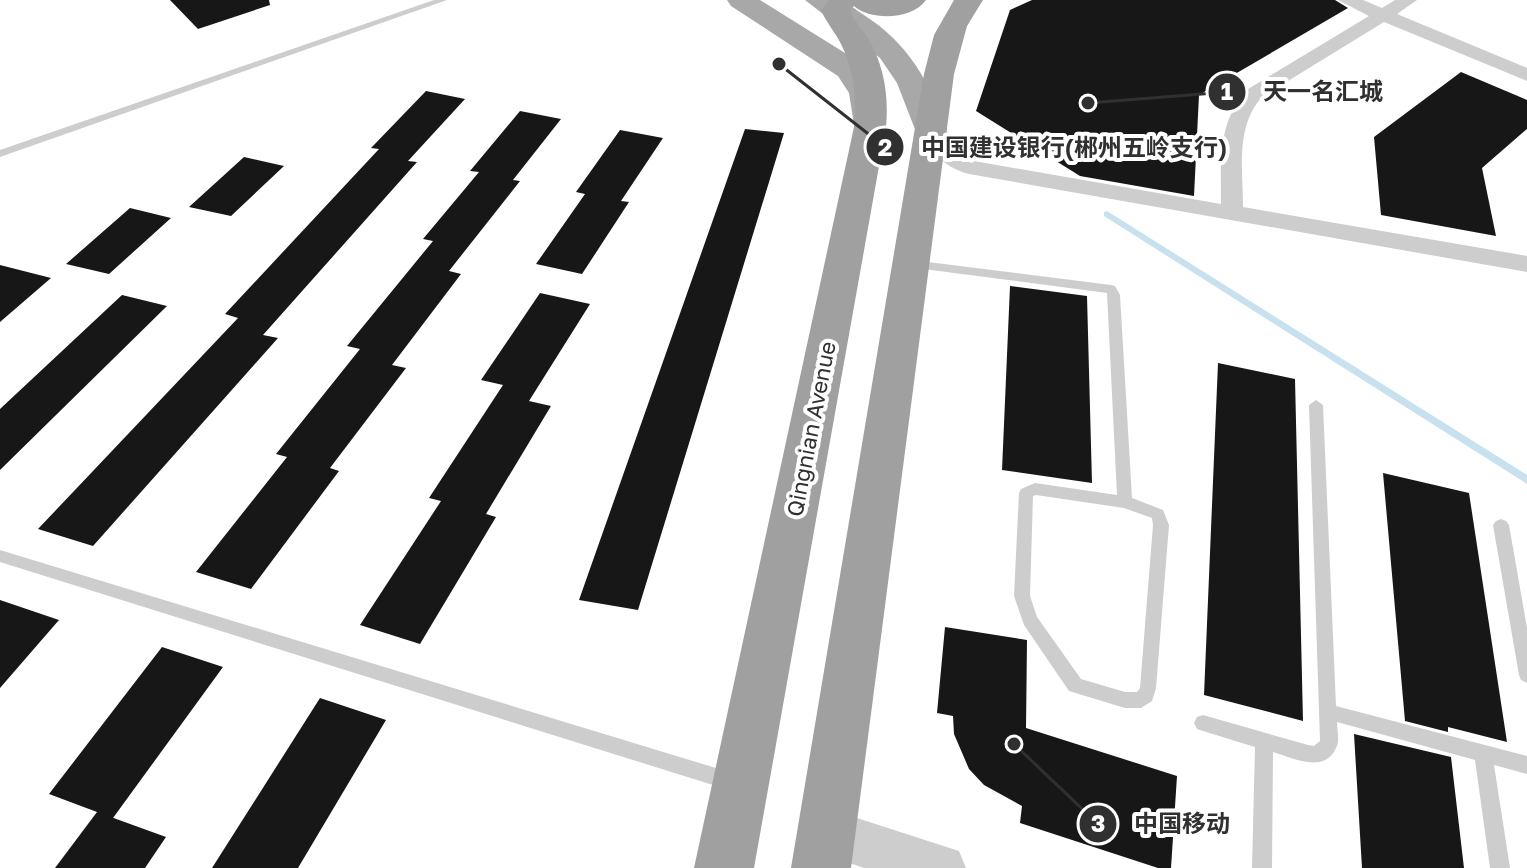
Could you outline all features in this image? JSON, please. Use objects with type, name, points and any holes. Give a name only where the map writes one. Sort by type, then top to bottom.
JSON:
[{"type":"highway","points":[[824,850],[946,38],[958,13],[969,0]]},
{"type":"highway","name":"Qingnian Avenue","points":[[724,868],[870,127],[869,78],[842,8]]},
{"type":"main road","points":[[741,0],[850,70],[865,93],[870,127]]},
{"type":"main road","points":[[751,0],[842,8],[869,17],[906,3]]},
{"type":"main road","points":[[842,8],[885,45],[909,72],[932,121]]},
{"type":"street","points":[[1347,0],[1527,75]]},
{"type":"street","points":[[1232,212],[1234,131],[1242,106],[1255,93],[1408,0]]},
{"type":"street","points":[[932,121],[941,151],[969,167]]},
{"type":"street","points":[[922,190],[927,181],[943,170],[969,167],[1527,264]]},
{"type":"street","points":[[824,850],[942,868]]},
{"type":"lane","points":[[0,154],[443,0]]},
{"type":"lane","points":[[911,263],[1111,289],[1114,295],[1125,502]]},
{"type":"lane","points":[[1203,723],[1308,754],[1323,752],[1329,745],[1316,405]]},
{"type":"lane","points":[[1028,490],[1125,502],[1153,510],[1161,520],[1148,688],[1146,695],[1133,702],[1075,685],[1030,620],[1022,596],[1028,490]]},
{"type":"lane","points":[[1501,525],[1527,675]]},
{"type":"lane","points":[[0,556],[741,785]]},
{"type":"lane","points":[[1328,712],[1527,765]]},
{"type":"lane","points":[[1262,868],[1264,741]]},
{"type":"lane","points":[[1483,753],[1500,868]]},
{"type":"building","points":[[170,0],[269,0],[270,5],[198,29]]},
{"type":"building","points":[[1032,0],[1335,0],[1348,8],[1199,95],[1194,196],[1080,176],[976,111],[1010,10]]},
{"type":"building","points":[[1461,72],[1527,100],[1527,129],[1482,168],[1496,236],[1381,215],[1374,137]]},
{"type":"building","points":[[426,91],[465,99],[408,161],[417,162],[263,335],[278,338],[93,546],[38,529],[238,318],[225,314],[379,149],[371,148]]},
{"type":"building","points":[[520,111],[561,119],[513,180],[520,181],[449,271],[461,274],[392,365],[406,368],[330,468],[339,471],[251,589],[196,572],[287,457],[276,454],[360,349],[347,346],[433,241],[423,239],[479,172],[470,171]]},
{"type":"building","points":[[745,129],[784,133],[638,610],[579,600]]},
{"type":"building","points":[[620,130],[663,138],[621,201],[629,202],[582,274],[536,264],[585,194],[576,192]]},
{"type":"building","points":[[244,157],[284,166],[231,216],[189,207]]},
{"type":"building","points":[[130,208],[171,218],[109,274],[66,264]]},
{"type":"building","points":[[0,265],[51,278],[0,322]]},
{"type":"building","points":[[1010,286],[1087,296],[1092,483],[1002,470]]},
{"type":"building","points":[[540,293],[590,304],[529,401],[551,406],[486,514],[496,517],[420,644],[360,625],[441,501],[429,498],[503,385],[481,380]]},
{"type":"building","points":[[122,295],[167,306],[0,470],[0,409]]},
{"type":"building","points":[[1218,363],[1295,379],[1303,721],[1204,695]]},
{"type":"building","points":[[1383,473],[1469,493],[1507,742],[1448,727],[1448,732],[1405,721]]},
{"type":"building","points":[[0,600],[59,620],[0,688]]},
{"type":"building","points":[[945,627],[1027,640],[1026,728],[1177,776],[1171,868],[1158,868],[1020,823],[1022,806],[984,785],[969,769],[954,734],[953,716],[937,713]]},
{"type":"building","points":[[162,647],[223,667],[113,818],[49,794]]},
{"type":"building","points":[[320,698],[386,720],[298,868],[212,868]]},
{"type":"building","points":[[1354,734],[1451,757],[1464,868],[1362,868]]},
{"type":"building","points":[[97,812],[166,837],[145,868],[55,868]]},
{"type":"waterway","points":[[1107,214],[1527,480]]},
{"type":"place","name":"中国建设银行(郴州五岭支行)","points":[[779,64]]},
{"type":"place","name":"天一名汇城","points":[[1088,103]]},
{"type":"place","name":"中国移动","points":[[1014,744]]}]
